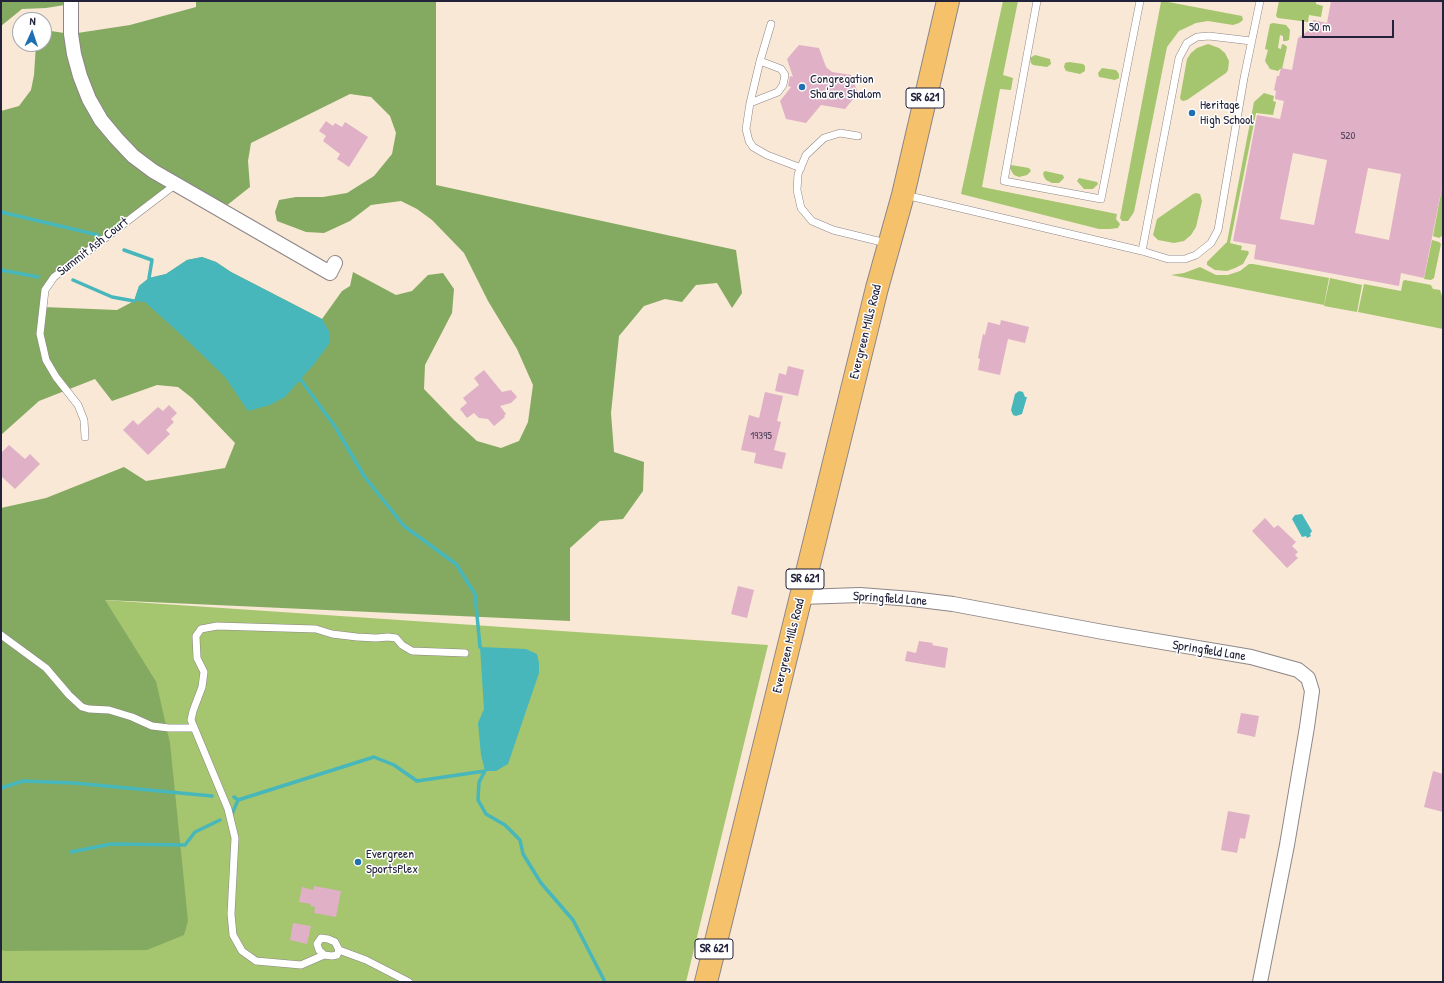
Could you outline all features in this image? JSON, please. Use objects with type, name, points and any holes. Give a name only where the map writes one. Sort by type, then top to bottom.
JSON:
[{"type":"main road","name":"SR 621","points":[[903,194],[948,1]]},
{"type":"main road","name":"Evergreen Mills Road","points":[[706,982],[888,244],[903,194]]},
{"type":"street","points":[[71,1],[71,34],[74,54],[80,76],[92,104],[102,120],[133,156],[153,171],[330,273],[335,263]]},
{"type":"street","name":"Springfield Lane","points":[[801,598],[860,596],[912,599],[953,604],[1111,634],[1251,657],[1298,670],[1308,678],[1312,691],[1307,727],[1287,845],[1260,982]]},
{"type":"lane","points":[[1036,1],[1004,181],[1101,199],[1140,1]]},
{"type":"lane","points":[[903,194],[1142,251],[1168,259],[1185,259],[1196,256],[1211,243],[1218,230],[1251,41],[1260,1]]},
{"type":"lane","points":[[771,24],[750,103],[746,128],[749,141],[753,147],[767,155],[800,168]]},
{"type":"lane","points":[[1142,251],[1179,58],[1186,43],[1197,37],[1209,36],[1251,41]]},
{"type":"lane","points":[[750,103],[778,92],[783,85],[785,75],[781,69],[760,62]]},
{"type":"lane","points":[[858,136],[840,133],[824,138],[806,155],[798,174],[797,190],[801,208],[812,221],[833,230],[888,244]]},
{"type":"lane","name":"Summit Ash Court","points":[[86,437],[84,420],[78,405],[56,377],[46,360],[40,334],[45,290],[54,277],[176,184]]},
{"type":"lane","points":[[340,950],[337,954],[332,956],[324,955],[301,965],[256,962],[242,951],[233,935],[231,914],[235,838],[224,798],[191,720],[202,687],[204,672],[197,658],[196,636],[201,629],[217,626],[316,629],[332,634],[357,637],[396,638],[402,645],[412,651],[465,653]]},
{"type":"lane","points":[[1,635],[46,668],[69,695],[82,706],[89,709],[109,710],[132,717],[152,726],[194,728]]},
{"type":"lane","points":[[324,955],[319,950],[318,944],[321,938],[335,942],[340,950],[366,960],[409,982]]},
{"type":"green space","points":[[1,1],[71,1],[71,4],[46,8],[22,9],[18,12],[12,12],[12,17],[1,26]]},
{"type":"green space","points":[[196,1],[436,1],[436,185],[736,250],[742,293],[732,308],[717,283],[696,285],[682,302],[665,299],[644,306],[619,336],[611,413],[614,452],[644,462],[643,491],[623,519],[600,521],[570,548],[570,621],[105,600],[156,681],[170,743],[188,921],[184,935],[147,950],[4,951],[1,949],[1,508],[46,498],[124,467],[146,481],[225,468],[235,443],[192,398],[178,387],[157,385],[112,401],[95,379],[39,401],[1,435],[1,111],[19,106],[31,90],[34,75],[35,52],[52,52],[52,31],[71,34],[130,25],[196,7]],"holes":[[[350,94],[371,97],[390,116],[396,133],[392,154],[374,176],[347,193],[323,197],[296,197],[279,200],[275,212],[277,221],[306,232],[324,233],[350,221],[371,205],[401,201],[417,209],[432,220],[464,253],[488,301],[517,349],[533,385],[528,422],[519,441],[501,448],[477,441],[424,389],[425,365],[452,313],[454,289],[443,273],[428,275],[412,291],[396,295],[353,272],[350,286],[342,291],[322,319],[231,272],[216,262],[202,257],[187,260],[166,274],[149,278],[139,286],[134,301],[117,310],[43,307],[45,290],[54,277],[176,184],[221,210],[250,187],[248,161],[251,143]]]},
{"type":"green space","points":[[1003,1],[1018,1],[1003,75],[1013,78],[1011,90],[1000,89],[982,187],[1117,214],[1116,219],[1120,224],[1118,228],[1099,229],[961,194]]},
{"type":"green space","points":[[1163,1],[1242,16],[1243,20],[1233,25],[1208,21],[1196,23],[1179,31],[1167,47],[1134,212],[1128,221],[1122,221],[1120,218],[1161,2]]},
{"type":"green space","points":[[1279,1],[1316,1],[1316,4],[1323,6],[1321,17],[1309,15],[1308,22],[1278,18],[1276,16]]},
{"type":"green space","points":[[1270,24],[1286,25],[1290,30],[1289,40],[1283,41],[1283,36],[1280,35],[1278,48],[1281,49],[1282,44],[1287,47],[1282,69],[1278,71],[1270,69],[1265,61],[1268,50],[1265,49]]},
{"type":"green space","points":[[1208,44],[1219,48],[1225,53],[1229,61],[1228,70],[1226,73],[1187,100],[1183,101],[1180,98],[1187,59],[1197,48]]},
{"type":"green space","points":[[1035,55],[1050,59],[1051,64],[1047,67],[1033,65],[1030,58]]},
{"type":"green space","points":[[1069,62],[1083,64],[1085,66],[1085,71],[1080,74],[1066,71],[1064,67],[1065,63]]},
{"type":"green space","points":[[1102,68],[1116,70],[1119,74],[1119,78],[1115,80],[1099,77],[1098,73]]},
{"type":"green space","points":[[1264,93],[1274,96],[1273,101],[1276,102],[1273,115],[1256,113],[1230,243],[1242,246],[1241,250],[1248,251],[1249,253],[1243,264],[1235,268],[1227,271],[1215,270],[1207,265],[1207,262],[1227,242],[1254,102]]},
{"type":"green space","points":[[1011,165],[1029,168],[1031,171],[1027,175],[1019,177],[1014,175],[1012,172],[1010,168]]},
{"type":"green space","points":[[1045,171],[1063,175],[1064,178],[1059,183],[1052,183],[1044,177],[1043,173]]},
{"type":"green space","points":[[1079,178],[1097,182],[1098,184],[1093,189],[1084,189],[1077,181]]},
{"type":"green space","points":[[1443,182],[1443,230],[1442,236],[1439,238],[1433,236]]},
{"type":"green space","points":[[1196,193],[1200,194],[1202,201],[1196,227],[1191,235],[1184,241],[1174,243],[1158,240],[1153,235],[1157,219]]},
{"type":"green space","points":[[1432,240],[1441,244],[1434,278],[1431,280],[1424,279]]},
{"type":"green space","points":[[1249,264],[1329,278],[1324,305],[1171,275],[1184,273],[1200,267],[1216,275],[1228,275],[1240,271]]},
{"type":"green space","points":[[1330,278],[1362,285],[1357,312],[1324,306]]},
{"type":"green space","points":[[1405,280],[1431,285],[1433,289],[1440,290],[1443,299],[1443,329],[1358,312],[1364,284],[1401,291],[1403,281]]},
{"type":"green space","name":"Evergreen SportsPlex","points":[[104,600],[768,645],[686,982],[1,982],[1,732],[156,681]]},
{"type":"water","points":[[202,257],[216,262],[231,272],[322,319],[329,331],[329,344],[314,364],[285,397],[270,405],[248,411],[225,377],[189,342],[145,302],[134,301],[139,286],[149,278],[166,274],[187,260]]},
{"type":"water","points":[[1019,391],[1023,392],[1025,397],[1027,397],[1022,414],[1016,416],[1013,415],[1011,410],[1015,394]]},
{"type":"water","points":[[1302,514],[1312,531],[1310,534],[1311,536],[1307,538],[1306,536],[1302,537],[1292,519],[1295,515]]},
{"type":"water","points":[[480,647],[526,649],[537,654],[539,663],[539,673],[508,764],[496,771],[485,771],[481,755],[478,723],[484,709]]},
{"type":"building","name":"Heritage High School","points":[[1331,1],[1443,1],[1443,182],[1424,278],[1401,273],[1399,286],[1254,259],[1256,245],[1233,241],[1257,115],[1280,119],[1284,101],[1275,99],[1276,91],[1274,90],[1277,76],[1279,76],[1281,68],[1292,70],[1298,38],[1312,28],[1313,20],[1327,23]],"holes":[[[1293,153],[1327,160],[1314,225],[1280,219]],[[1368,168],[1401,174],[1389,240],[1355,233]]]},
{"type":"building","points":[[799,45],[819,48],[826,67],[832,72],[851,75],[858,93],[845,109],[821,105],[806,123],[786,119],[780,101],[791,87],[788,86],[790,76],[793,77],[787,59]]},
{"type":"building","points":[[326,121],[333,126],[335,123],[342,127],[345,122],[368,137],[349,167],[337,159],[340,154],[323,141],[326,136],[319,131]]},
{"type":"building","points":[[1001,320],[1029,327],[1025,343],[1008,339],[1000,375],[978,370],[980,359],[978,358],[983,334],[985,335],[988,322],[1000,325]]},
{"type":"building","points":[[788,366],[804,370],[798,396],[775,391],[779,373],[786,375]]},
{"type":"building","points":[[484,370],[502,392],[511,390],[517,397],[511,403],[500,406],[506,414],[504,416],[505,417],[494,426],[488,419],[479,418],[474,413],[467,418],[460,409],[467,403],[463,398],[479,385],[474,378]]},
{"type":"building","points":[[765,392],[783,396],[777,421],[781,422],[774,450],[786,453],[782,469],[754,463],[756,453],[741,450],[749,415],[759,418]]},
{"type":"building","points":[[169,405],[177,413],[171,419],[174,422],[166,430],[170,434],[148,455],[123,430],[133,420],[138,425],[158,407],[163,411]]},
{"type":"building","points":[[9,445],[25,459],[30,454],[40,464],[15,489],[1,476],[1,453]]},
{"type":"building","points":[[1265,518],[1274,528],[1278,525],[1296,542],[1292,546],[1298,552],[1295,555],[1298,558],[1287,568],[1252,531]]},
{"type":"building","points":[[738,586],[754,590],[747,618],[731,614]]},
{"type":"building","points":[[919,641],[933,643],[932,645],[948,648],[945,668],[905,661],[907,651],[916,653]]},
{"type":"building","points":[[1241,713],[1259,716],[1255,737],[1237,733]]},
{"type":"building","points":[[1433,771],[1443,774],[1443,812],[1424,807]]},
{"type":"building","points":[[1228,811],[1250,815],[1245,839],[1240,838],[1237,853],[1221,850]]},
{"type":"building","points":[[314,886],[341,891],[336,917],[314,913],[315,907],[310,906],[311,904],[299,902],[302,887],[313,890]]},
{"type":"building","points":[[293,923],[311,926],[307,944],[290,940]]},
{"type":"waterway","points":[[1,212],[98,235]]},
{"type":"waterway","points":[[124,250],[152,260],[149,278]]},
{"type":"waterway","points":[[1,270],[38,277]]},
{"type":"waterway","points":[[73,280],[112,297],[134,301]]},
{"type":"waterway","points":[[301,380],[336,428],[364,476],[404,526],[456,564],[475,594],[480,647]]},
{"type":"waterway","points":[[234,797],[238,800],[374,757],[394,765],[417,781],[485,771]]},
{"type":"waterway","points":[[485,771],[479,782],[478,800],[486,814],[505,825],[520,840],[523,854],[541,883],[573,920],[604,982]]},
{"type":"waterway","points":[[1,788],[23,781],[74,783],[212,796]]},
{"type":"waterway","points":[[232,814],[238,800]]},
{"type":"waterway","points":[[71,852],[111,844],[185,845],[195,832],[220,820]]},
{"type":"place","name":"Congregation Sha'are Shalom","points":[[802,87]]},
{"type":"place","name":"Heritage High School","points":[[1192,113]]},
{"type":"place","name":"Evergreen SportsPlex","points":[[358,862]]}]
